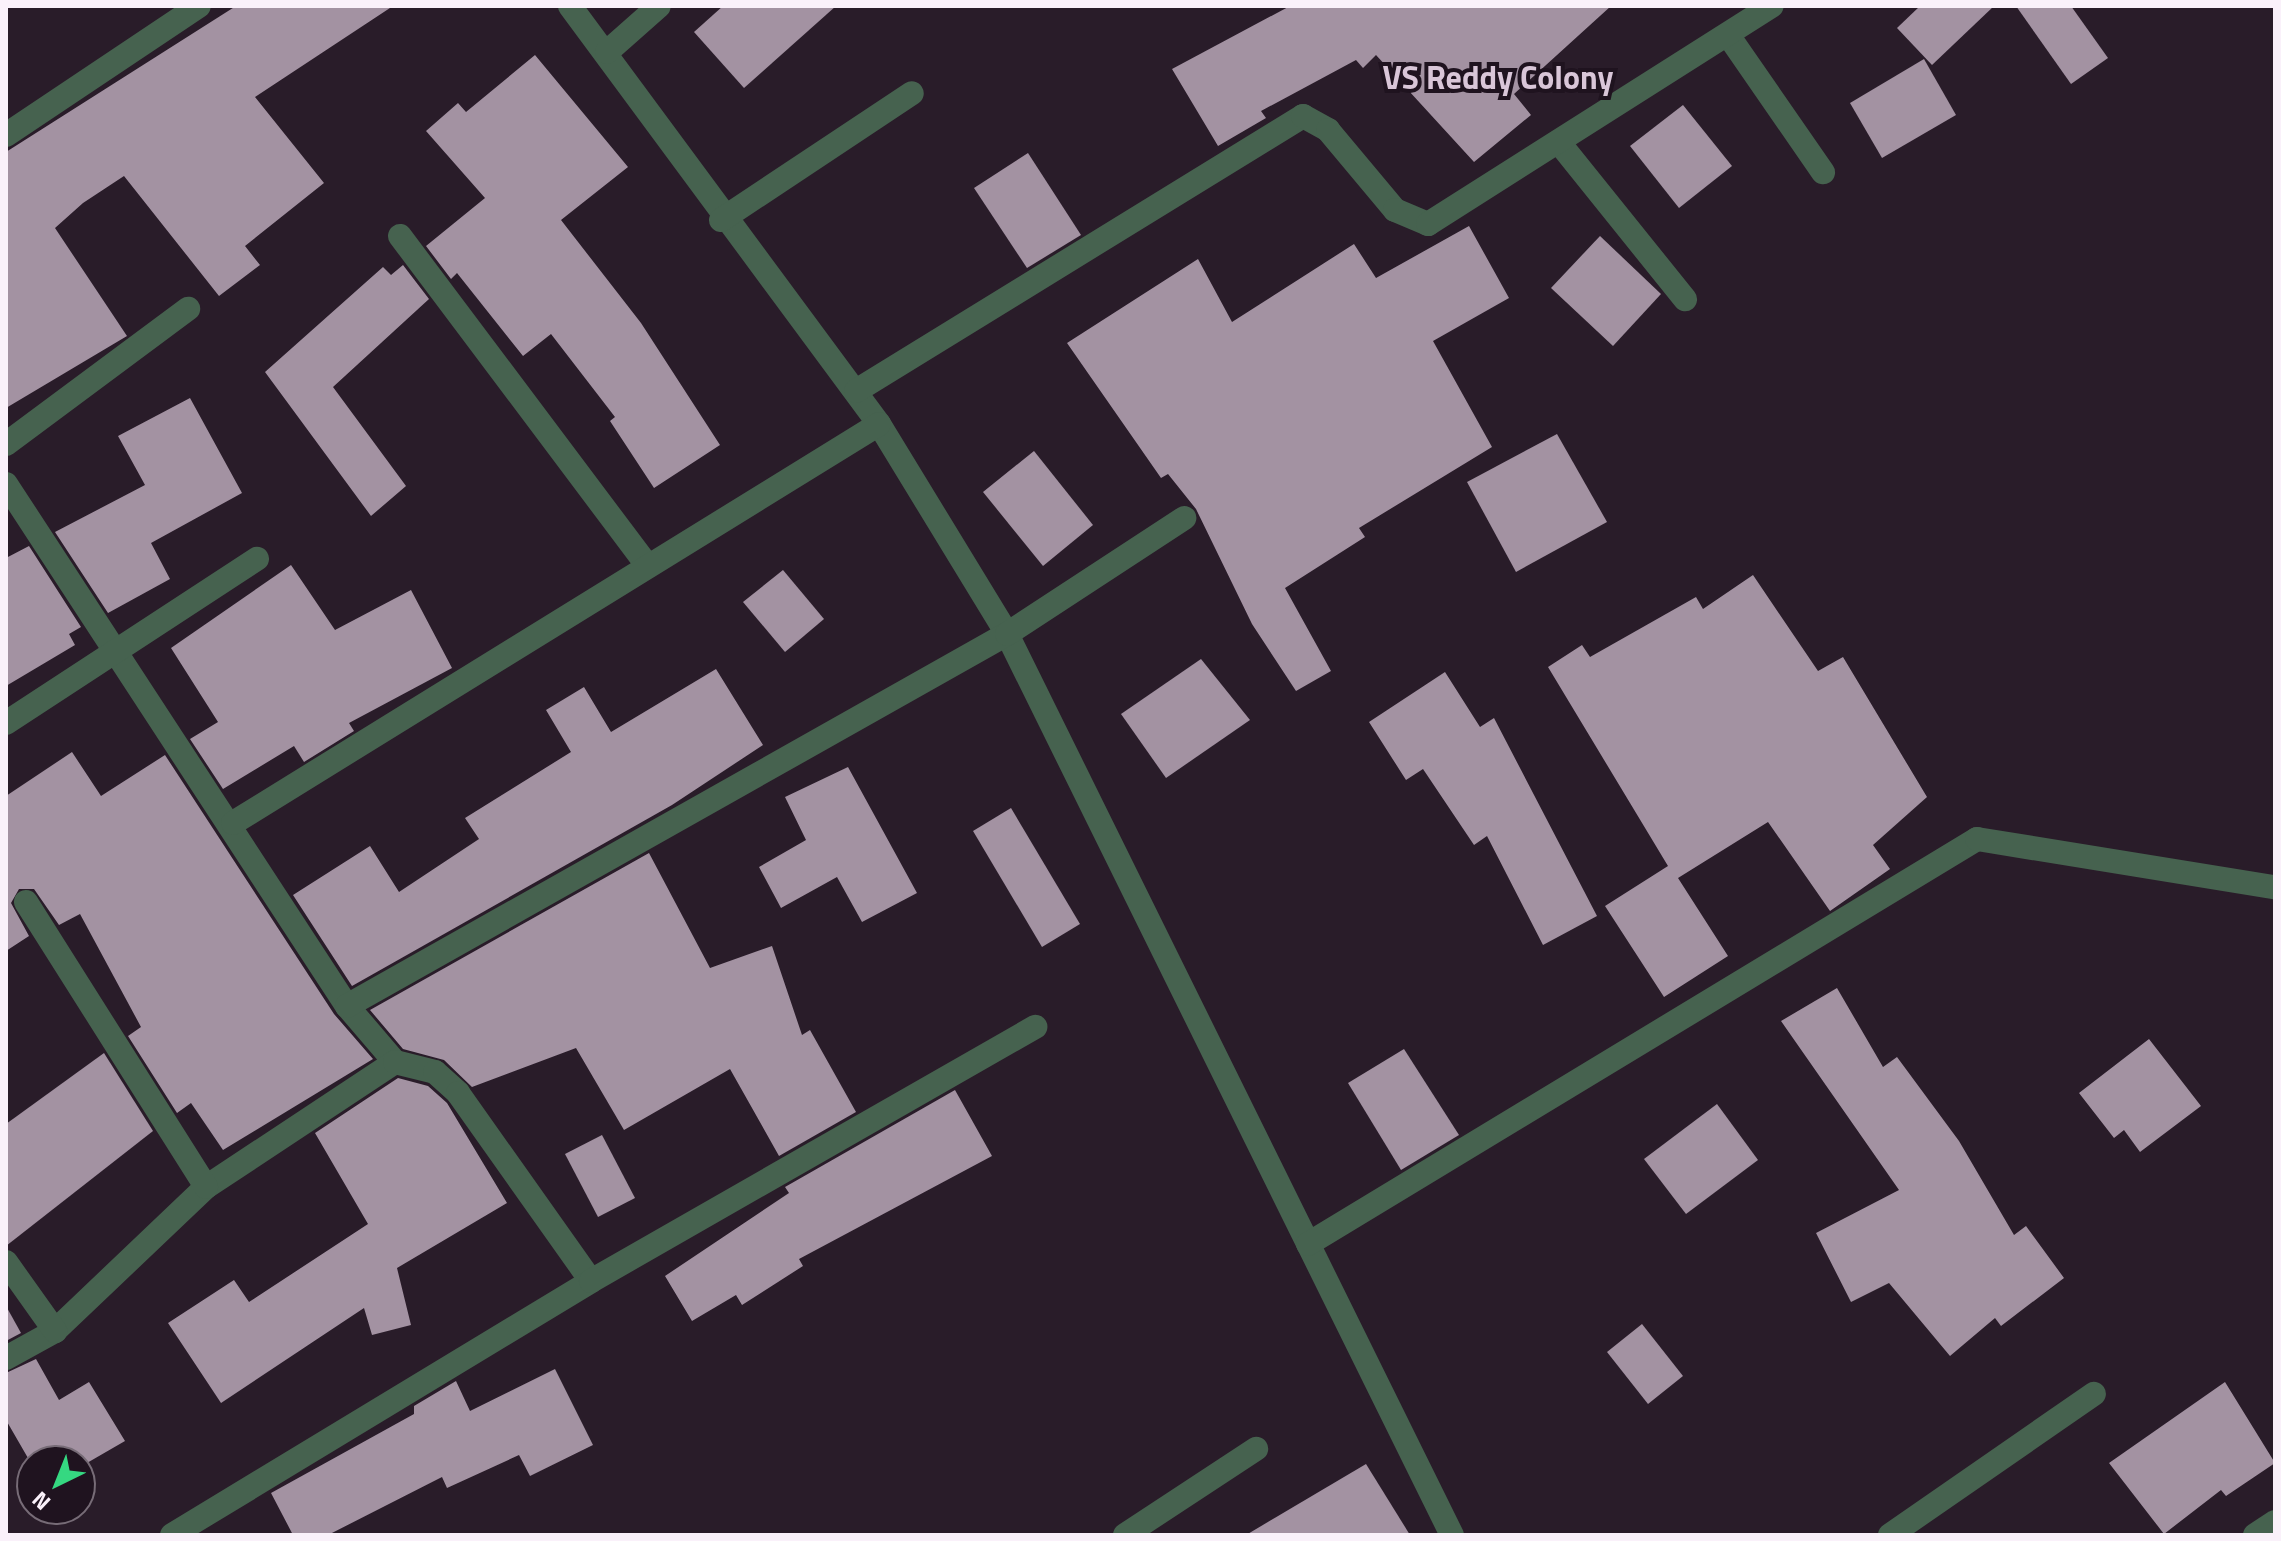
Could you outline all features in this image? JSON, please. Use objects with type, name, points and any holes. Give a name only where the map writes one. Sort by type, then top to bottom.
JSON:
[{"type":"street","points":[[6,135],[199,6]]},
{"type":"street","points":[[570,6],[607,52],[721,220],[879,424],[1007,634],[1452,1535]]},
{"type":"street","points":[[607,52],[659,6]]},
{"type":"street","points":[[856,391],[1303,116],[1328,130],[1395,210],[1428,224],[1561,145],[1772,6]]},
{"type":"street","points":[[1728,35],[1823,172]]},
{"type":"street","points":[[721,220],[912,93]]},
{"type":"street","points":[[1561,145],[1685,299]]},
{"type":"street","points":[[400,236],[648,566]]},
{"type":"street","points":[[6,444],[188,309]]},
{"type":"street","points":[[233,823],[879,424]]},
{"type":"street","points":[[6,484],[233,823],[347,1006],[395,1062],[435,1072],[458,1093],[591,1281]]},
{"type":"street","points":[[347,1006],[1007,634],[1184,518]]},
{"type":"street","points":[[6,723],[115,647],[257,559]]},
{"type":"street","points":[[1308,1244],[1977,839],[2275,887]]},
{"type":"street","points":[[26,902],[206,1187]]},
{"type":"street","points":[[172,1535],[591,1281],[1035,1027]]},
{"type":"street","points":[[6,1358],[55,1331],[206,1187],[395,1062]]},
{"type":"street","points":[[6,1262],[55,1331]]},
{"type":"street","points":[[1890,1535],[2094,1394]]},
{"type":"street","points":[[1125,1535],[1256,1449]]},
{"type":"street","points":[[2255,1535],[2275,1522]]},
{"type":"building","points":[[236,6],[393,6],[255,97],[324,183],[245,246],[260,265],[219,296],[124,176],[83,203],[55,228],[127,336],[6,408],[6,152]]},
{"type":"building","points":[[723,6],[836,6],[744,88],[694,32]]},
{"type":"building","points":[[1290,6],[1611,6],[1514,94],[1531,115],[1474,162],[1376,55],[1363,68],[1356,60],[1261,111],[1266,118],[1218,146],[1172,69]]},
{"type":"building","points":[[1920,6],[1994,6],[1932,65],[1897,28]]},
{"type":"building","points":[[2016,6],[2071,6],[2108,58],[2071,84]]},
{"type":"building","points":[[535,55],[628,167],[561,220],[641,323],[720,445],[654,488],[610,421],[615,417],[551,334],[523,356],[457,273],[451,279],[426,246],[485,198],[426,131],[458,103],[466,112]]},
{"type":"building","points":[[1924,59],[1956,115],[1882,158],[1850,103]]},
{"type":"building","points":[[1683,105],[1732,166],[1679,208],[1630,146]]},
{"type":"building","points":[[1028,153],[1081,235],[1027,268],[974,188]]},
{"type":"building","points":[[1469,226],[1509,298],[1433,341],[1492,447],[1359,528],[1365,537],[1285,588],[1331,671],[1296,691],[1252,624],[1196,509],[1168,474],[1161,478],[1067,343],[1198,259],[1232,322],[1354,244],[1376,278]]},
{"type":"building","points":[[1600,236],[1661,294],[1613,346],[1551,288]]},
{"type":"building","points":[[403,265],[429,299],[333,387],[406,486],[371,516],[265,372],[383,267],[391,275]]},
{"type":"building","points":[[190,398],[242,493],[151,543],[170,579],[108,613],[55,532],[145,485],[118,436]]},
{"type":"building","points":[[1557,434],[1607,522],[1516,572],[1467,482]]},
{"type":"building","points":[[1034,451],[1093,525],[1043,566],[983,492]]},
{"type":"building","points":[[29,546],[81,627],[69,634],[75,645],[6,686],[6,558]]},
{"type":"building","points":[[291,565],[335,630],[411,590],[452,668],[349,723],[354,731],[304,762],[294,746],[223,789],[190,739],[218,722],[171,648]]},
{"type":"building","points":[[783,570],[824,619],[785,652],[743,602]]},
{"type":"building","points":[[1753,575],[1818,671],[1843,657],[1927,797],[1873,845],[1890,869],[1830,911],[1768,822],[1678,878],[1728,956],[1664,997],[1605,906],[1668,866],[1548,667],[1582,645],[1590,657],[1696,597],[1703,609]]},
{"type":"building","points":[[1201,659],[1250,720],[1166,778],[1121,714]]},
{"type":"building","points":[[716,669],[763,745],[672,805],[352,986],[293,895],[370,846],[399,892],[479,839],[465,818],[571,752],[546,710],[584,687],[611,732]]},
{"type":"building","points":[[1445,672],[1480,727],[1494,718],[1597,916],[1543,945],[1487,836],[1474,845],[1423,769],[1406,780],[1369,722]]},
{"type":"building","points":[[72,752],[101,796],[165,755],[334,1014],[373,1059],[223,1150],[191,1103],[177,1113],[128,1036],[141,1027],[80,914],[59,925],[34,889],[19,889],[11,903],[29,936],[6,951],[6,796]]},
{"type":"building","points":[[848,767],[917,893],[862,922],[837,877],[781,908],[759,867],[806,840],[785,797]]},
{"type":"building","points":[[1011,808],[1080,924],[1042,947],[973,831]]},
{"type":"building","points":[[649,853],[710,968],[772,946],[802,1035],[810,1030],[856,1112],[779,1156],[730,1069],[624,1130],[576,1048],[472,1087],[444,1060],[403,1049],[370,1010]]},
{"type":"building","points":[[1837,988],[1883,1067],[1897,1057],[1959,1141],[2014,1235],[2026,1226],[2064,1278],[2001,1326],[1995,1318],[1950,1356],[1889,1283],[1851,1302],[1816,1233],[1899,1190],[1781,1021]]},
{"type":"building","points":[[2149,1039],[2201,1106],[2140,1152],[2124,1130],[2114,1138],[2079,1093]]},
{"type":"building","points":[[1404,1049],[1459,1135],[1401,1170],[1348,1083]]},
{"type":"building","points":[[104,1053],[153,1131],[6,1246],[6,1124]]},
{"type":"building","points":[[398,1078],[428,1086],[447,1103],[507,1203],[397,1268],[411,1325],[372,1335],[364,1308],[221,1403],[168,1323],[234,1280],[249,1302],[368,1224],[315,1133]]},
{"type":"building","points":[[955,1090],[992,1156],[799,1259],[803,1266],[742,1305],[736,1295],[692,1321],[665,1276],[789,1193],[785,1187]]},
{"type":"building","points":[[1717,1104],[1758,1160],[1686,1214],[1644,1159]]},
{"type":"building","points":[[602,1135],[635,1198],[598,1217],[565,1154]]},
{"type":"building","points":[[6,1306],[21,1333],[6,1341]]},
{"type":"building","points":[[1642,1324],[1683,1376],[1648,1404],[1607,1352]]},
{"type":"building","points":[[36,1359],[59,1400],[89,1382],[125,1441],[96,1458],[96,1445],[20,1445],[6,1420],[6,1373]]},
{"type":"building","points":[[555,1369],[593,1445],[530,1476],[519,1455],[447,1488],[442,1477],[328,1535],[293,1535],[271,1493],[414,1414],[414,1406],[456,1381],[470,1411]]},
{"type":"building","points":[[2225,1382],[2275,1463],[2226,1496],[2221,1490],[2164,1534],[2109,1463]]},
{"type":"building","points":[[1366,1464],[1410,1535],[1246,1535]]},
{"type":"district","name":"VS Reddy Colony","points":[[1498,77]]}]
